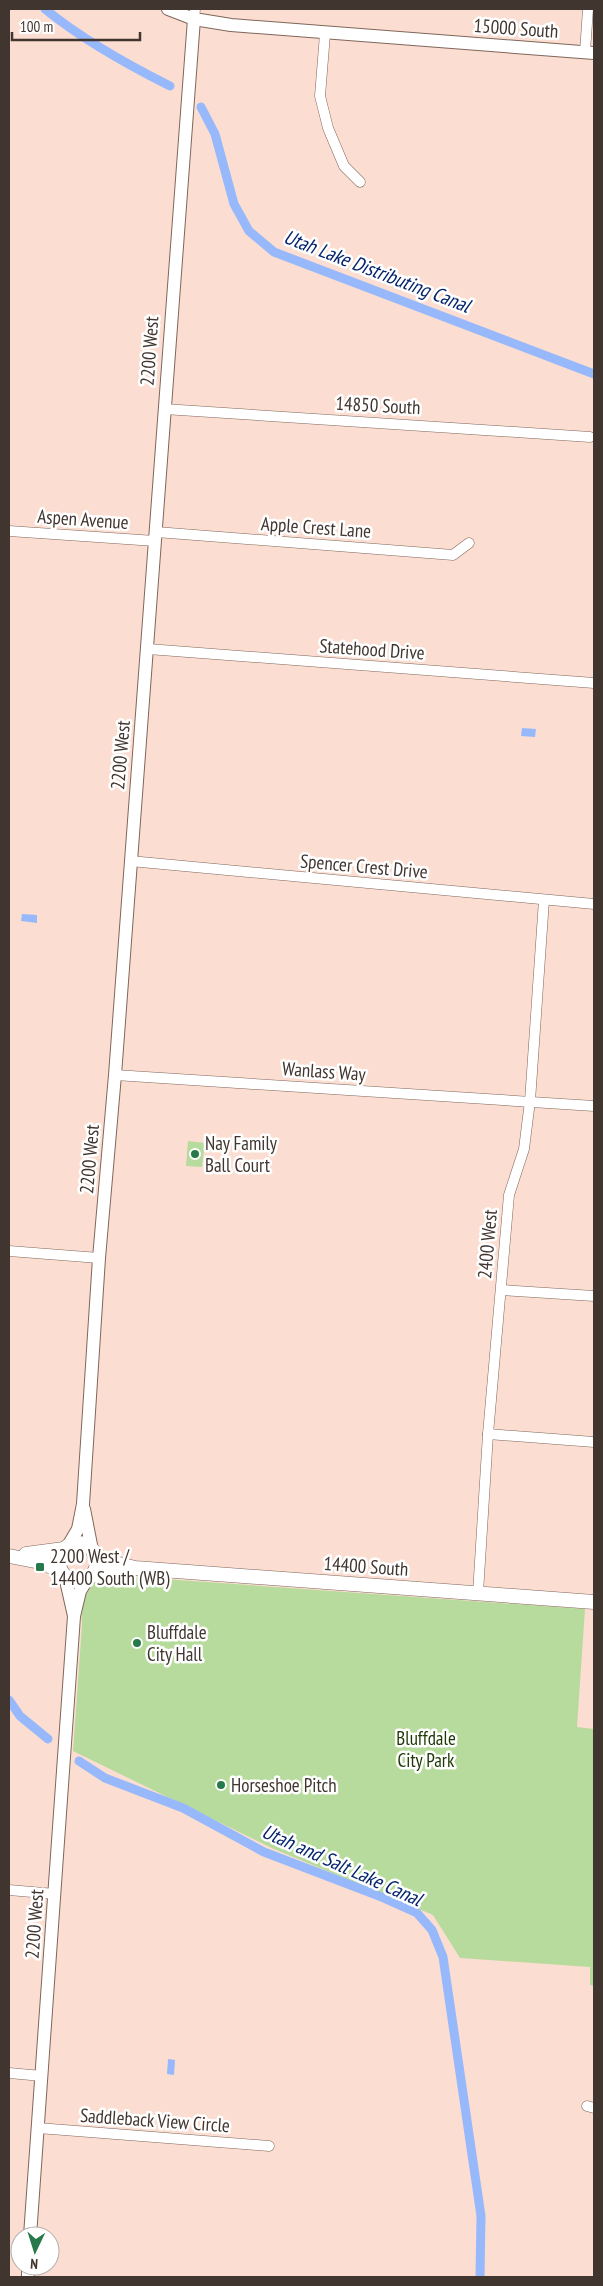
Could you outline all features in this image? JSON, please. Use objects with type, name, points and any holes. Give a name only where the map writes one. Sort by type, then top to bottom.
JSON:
[{"type":"main road","points":[[80,1544],[93,1552],[96,1565],[89,1577],[77,1581],[45,1563],[11,1556],[80,1544]]},
{"type":"main road","points":[[63,1574],[58,1560],[66,1547]]},
{"type":"main road","name":"14400 South","points":[[93,1552],[107,1561],[135,1568],[594,1602]]},
{"type":"main road","name":"14400 South","points":[[89,1577],[135,1568]]},
{"type":"street","name":"15000 South","points":[[168,9],[195,14],[231,26],[590,52]]},
{"type":"street","points":[[588,9],[590,52]]},
{"type":"street","name":"2200 West","points":[[66,1547],[78,1529],[83,1504],[99,1258],[148,649],[164,409],[195,14]]},
{"type":"street","points":[[325,34],[320,96],[328,128],[344,166],[360,182]]},
{"type":"street","name":"14850 South","points":[[164,409],[590,437]]},
{"type":"street","name":"Aspen Avenue","points":[[9,531],[155,537]]},
{"type":"street","name":"Apple Crest Lane","points":[[155,537],[453,555],[469,544]]},
{"type":"street","name":"Statehood Drive","points":[[148,649],[594,683]]},
{"type":"street","name":"Spencer Crest Drive","points":[[130,861],[594,904]]},
{"type":"street","name":"2400 West","points":[[478,1593],[488,1434],[509,1195],[524,1149],[530,1101],[544,900]]},
{"type":"street","name":"Wanlass Way","points":[[115,1075],[594,1106]]},
{"type":"street","points":[[9,1251],[99,1258]]},
{"type":"street","points":[[501,1290],[594,1296]]},
{"type":"street","points":[[488,1434],[594,1442]]},
{"type":"street","name":"2200 West","points":[[83,1504],[93,1552]]},
{"type":"street","name":"2200 West","points":[[63,1574],[74,1616]]},
{"type":"street","name":"2200 West","points":[[31,2226],[74,1616],[80,1592],[89,1577]]},
{"type":"street","points":[[9,1890],[55,1894]]},
{"type":"street","points":[[9,2073],[42,2076]]},
{"type":"street","name":"Saddleback View Circle","points":[[38,2128],[269,2146]]},
{"type":"green space","name":"Nay Family Ball Court","points":[[188,1141],[205,1143],[202,1167],[186,1166]]},
{"type":"green space","name":"Bluffdale City Park","points":[[121,1576],[585,1609],[577,1727],[594,1729],[594,1986],[590,1985],[590,1967],[460,1958],[433,1915],[274,1849],[73,1751],[82,1625],[81,1602],[94,1583]]},
{"type":"water","points":[[522,728],[536,729],[535,737],[521,736]]},
{"type":"water","points":[[22,914],[37,915],[37,923],[21,921]]},
{"type":"water","points":[[168,2059],[175,2060],[174,2075],[167,2074]]},
{"type":"waterway","name":"Utah Lake Distributing Canal","points":[[45,9],[105,51],[170,86]]},
{"type":"waterway","name":"Utah Lake Distributing Canal","points":[[201,107],[215,134],[234,204],[249,231],[274,252],[594,374]]},
{"type":"waterway","name":"Utah and Salt Lake Canal","points":[[9,1700],[20,1716],[48,1739]]},
{"type":"waterway","name":"Utah and Salt Lake Canal","points":[[79,1761],[105,1778],[183,1808],[264,1852],[379,1896],[417,1913],[432,1930],[443,1957],[481,2216],[480,2277]]},
{"type":"place","name":"Nay Family Ball Court","points":[[195,1154]]},
{"type":"place","name":"2200 West / 14400 South (WB)","points":[[40,1567]]},
{"type":"place","name":"Bluffdale City Hall","points":[[137,1643]]},
{"type":"place","name":"Horseshoe Pitch","points":[[221,1785]]}]
